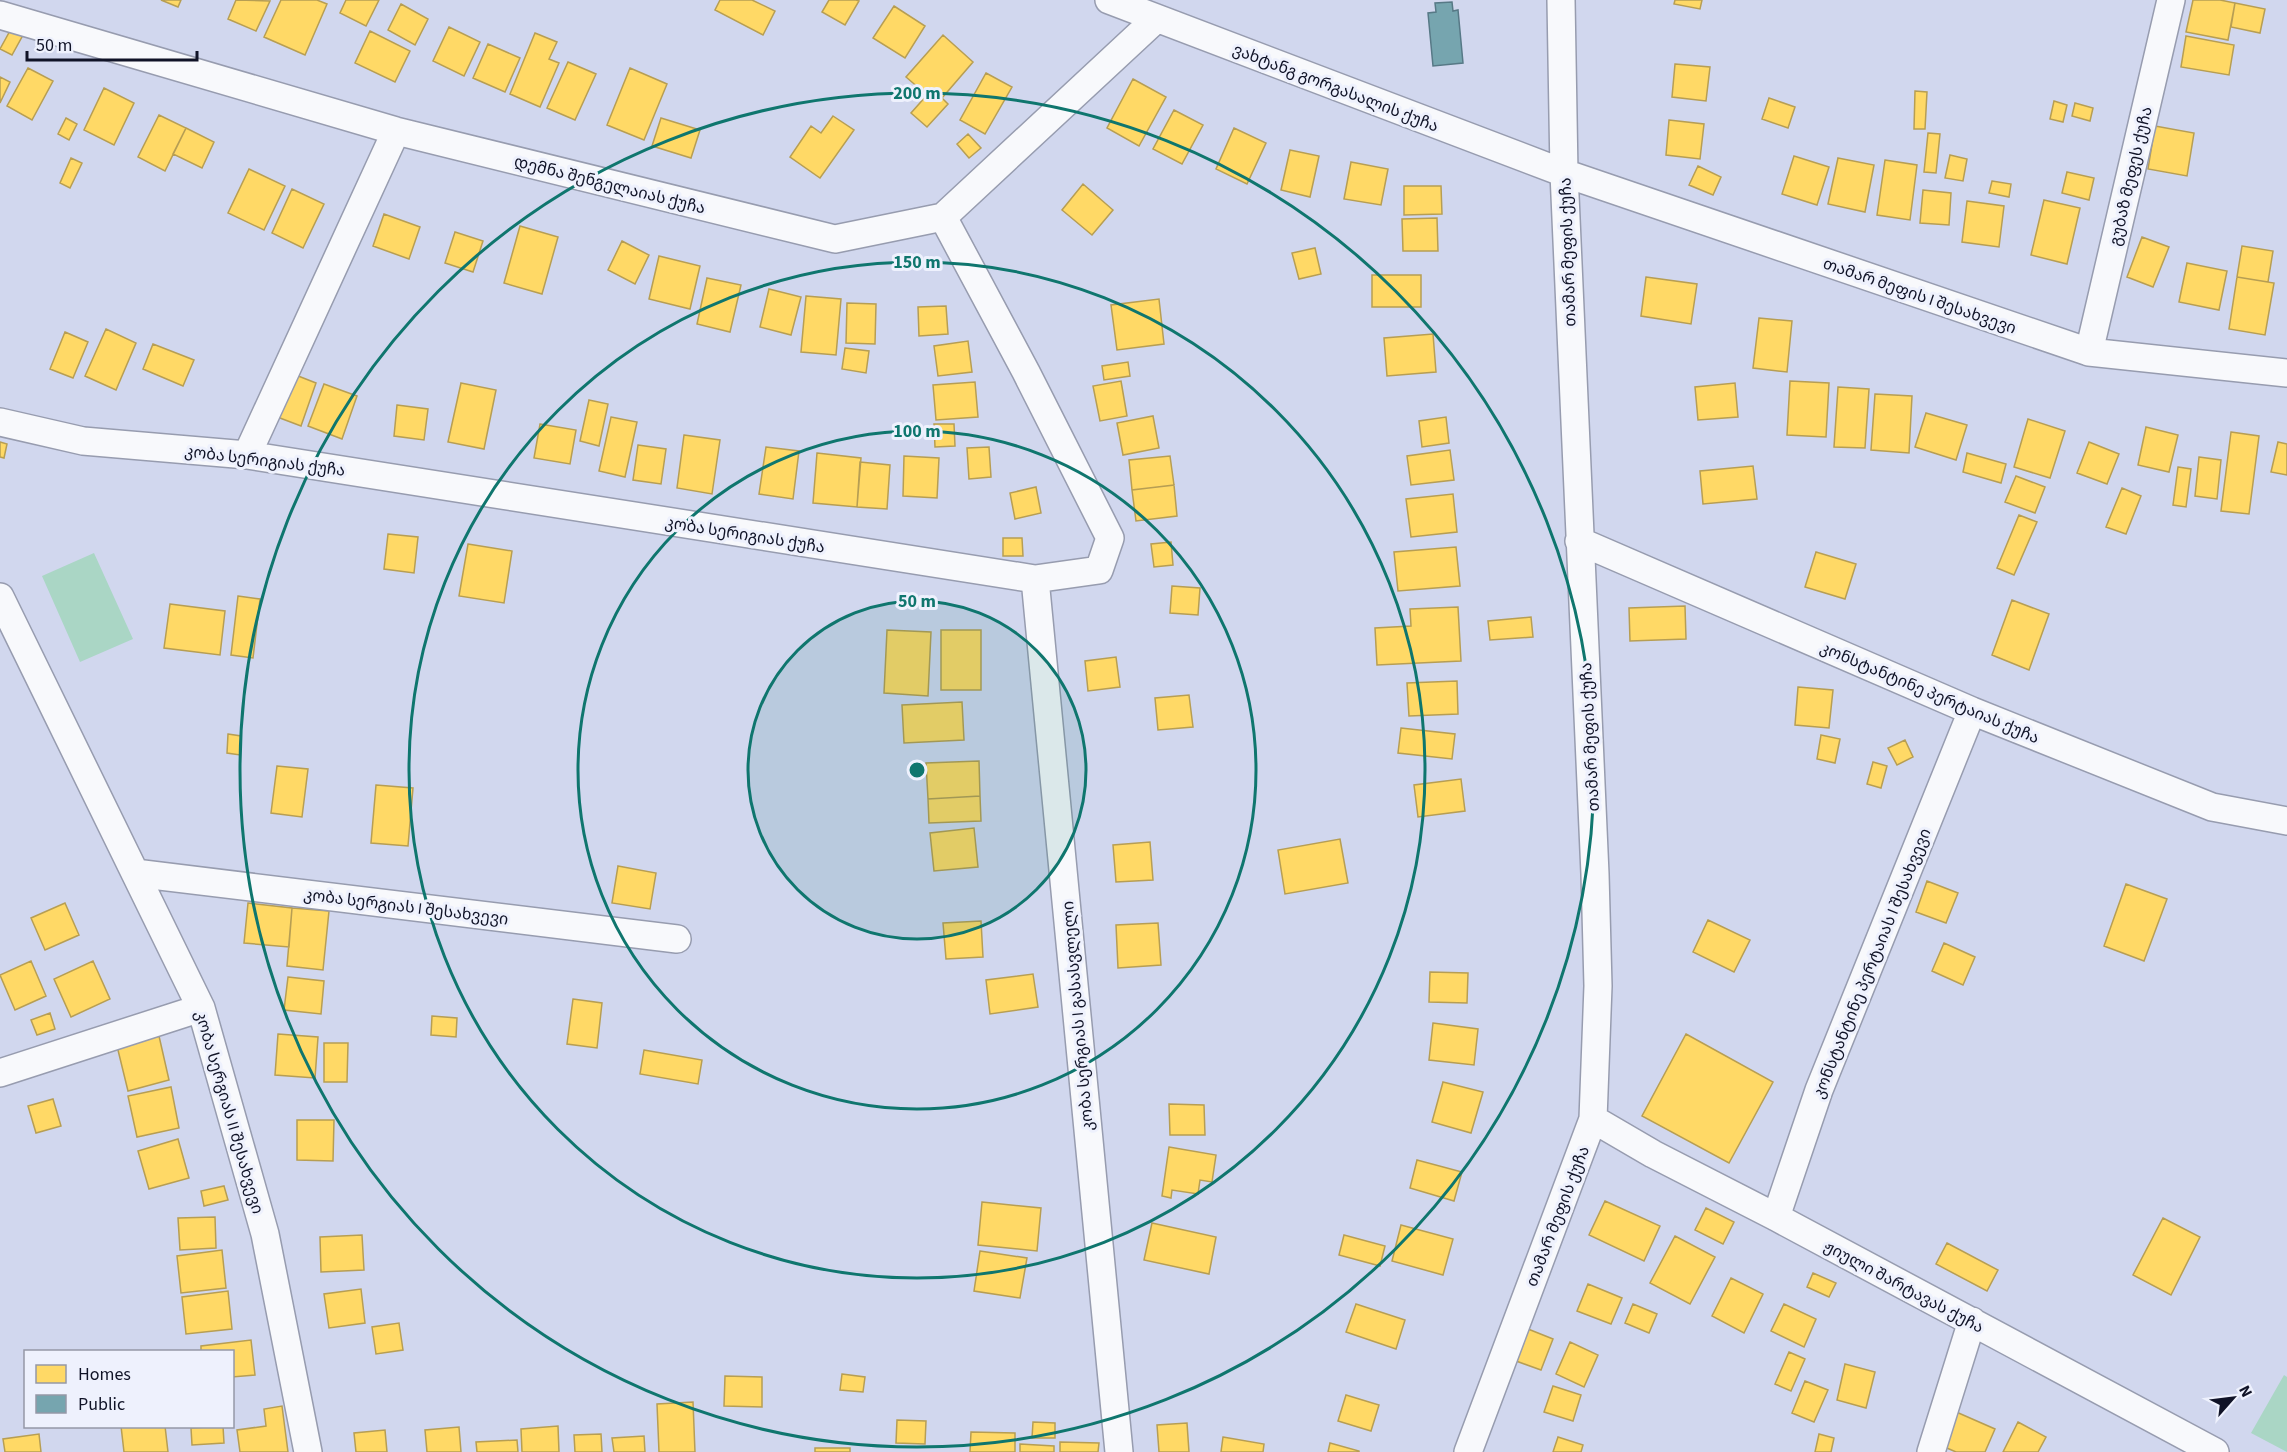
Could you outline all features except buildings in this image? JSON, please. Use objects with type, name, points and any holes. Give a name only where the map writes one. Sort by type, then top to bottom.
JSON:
[{"type":"street","name":"ვახტანგ გორგასალის ქუჩა","points":[[1109,0],[1564,173]]},
{"type":"street","name":"თამარ მეფის ქუჩა","points":[[1468,1452],[1593,1119],[1598,986],[1595,874],[1564,173],[1561,0]]},
{"type":"street","name":"გუბაზ მეფეს ქუჩა","points":[[2089,352],[2171,0]]},
{"type":"street","name":"დემნა შენგელაიას ქუჩა","points":[[0,15],[396,131],[835,239],[943,217]]},
{"type":"street","points":[[943,217],[1155,19]]},
{"type":"street","points":[[247,455],[396,131]]},
{"type":"street","name":"თამარ მეფის I შესახვევი","points":[[1564,173],[2089,352],[2287,373]]},
{"type":"street","name":"კობა სერიგიას ქუჩა","points":[[0,422],[83,441],[247,455],[1035,579],[1099,570],[1110,538],[1026,372],[943,217]]},
{"type":"street","name":"კონსტანტინე პერტაიას ქუჩა","points":[[1579,541],[1972,711],[2212,807],[2287,821]]},
{"type":"street","name":"კობა სერგიას I გასასვლელი","points":[[1035,579],[1119,1452]]},
{"type":"street","name":"კობა სერგიას II შესახვევი","points":[[0,597],[201,1008],[265,1234],[308,1452]]},
{"type":"street","name":"კონსტანტინე პერტაიას I შესახვევი","points":[[1776,1217],[1819,1090],[1972,711]]},
{"type":"street","name":"კობა სერგიას I შესახვევი","points":[[135,873],[678,939]]},
{"type":"street","points":[[0,1074],[201,1008]]},
{"type":"street","name":"ჟიული შარტავას ქუჩა","points":[[1593,1119],[1653,1154],[1776,1217],[2215,1452]]},
{"type":"street","points":[[1931,1452],[1971,1321]]},
{"type":"green space","points":[[94,553],[133,639],[80,662],[42,576]]},
{"type":"green space","points":[[2284,1375],[2287,1377],[2287,1452],[2251,1433]]}]
